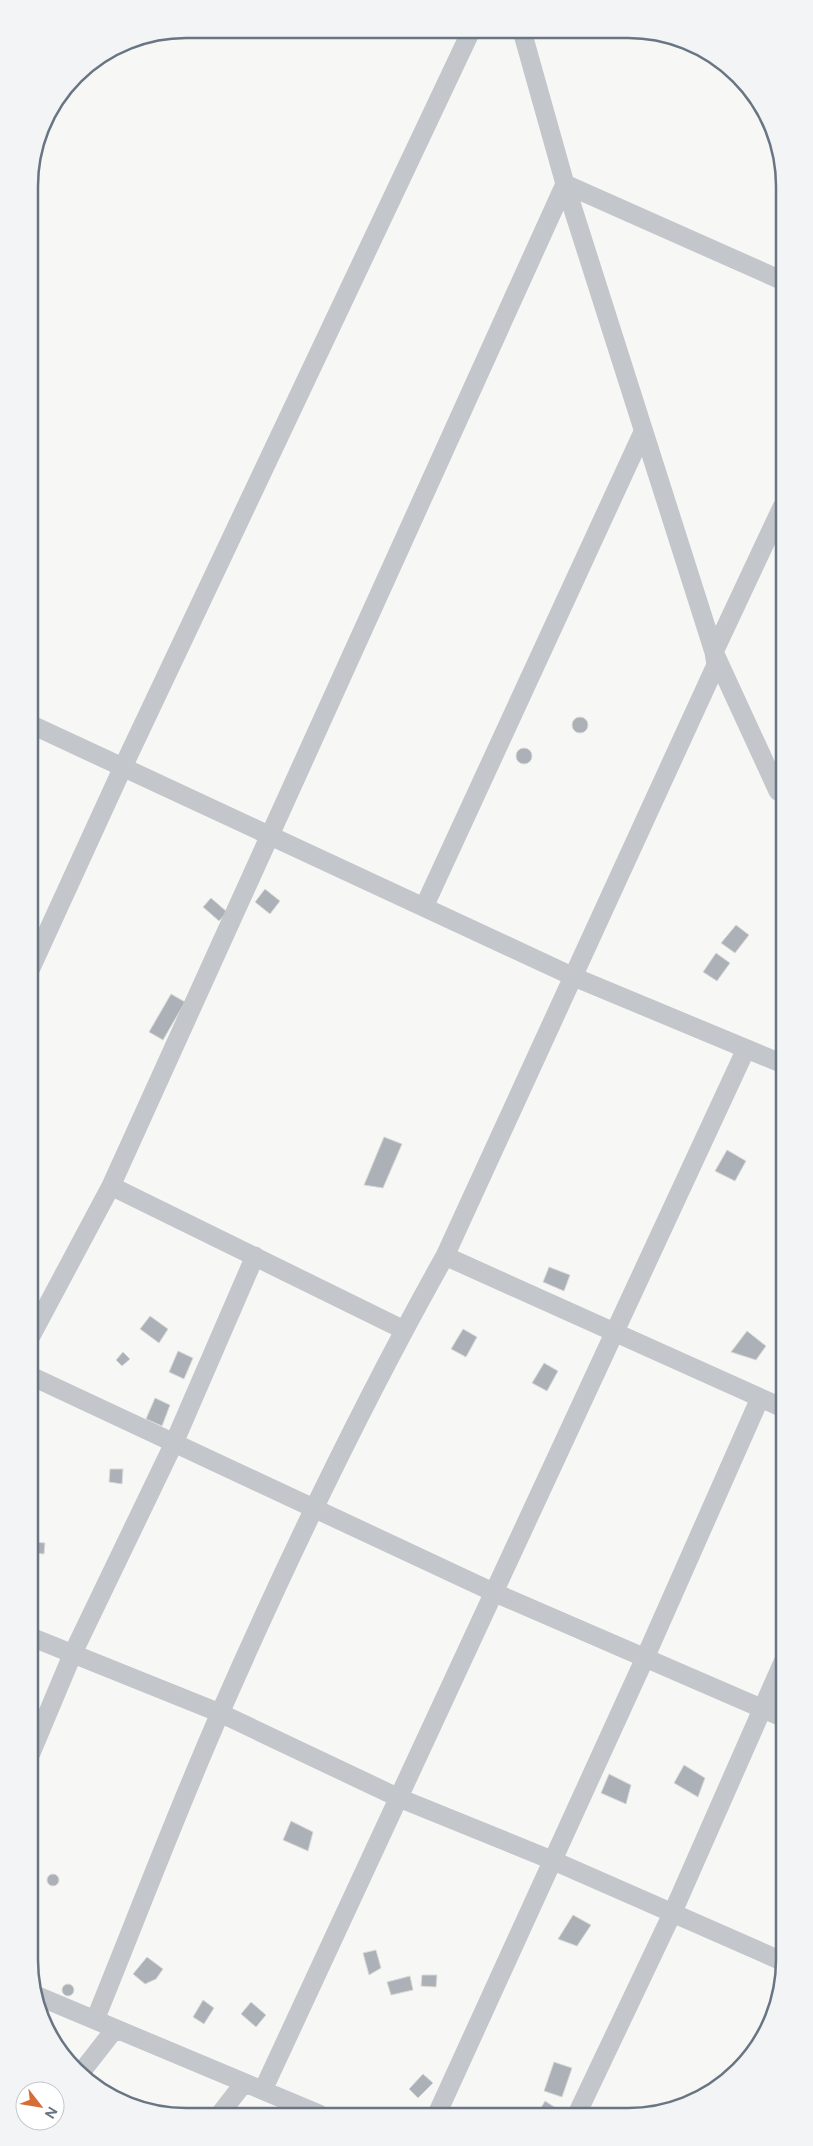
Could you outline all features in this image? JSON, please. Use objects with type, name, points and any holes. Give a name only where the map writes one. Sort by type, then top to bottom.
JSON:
[{"type":"street","points":[[38,953],[123,767],[467,37]]},
{"type":"street","points":[[524,37],[565,184],[642,432],[714,652],[776,779]]},
{"type":"street","points":[[565,184],[776,278]]},
{"type":"street","points":[[37,1324],[110,1186],[565,184]]},
{"type":"street","points":[[424,908],[642,432]]},
{"type":"street","points":[[95,2020],[220,1713],[313,1508],[404,1330],[445,1256],[716,666],[714,652],[776,520]]},
{"type":"street","points":[[38,728],[574,977],[776,1061]]},
{"type":"street","points":[[263,2090],[746,1049]]},
{"type":"street","points":[[110,1186],[404,1330]]},
{"type":"street","points":[[37,1741],[73,1653],[174,1443],[255,1256]]},
{"type":"street","points":[[445,1256],[775,1405]]},
{"type":"street","points":[[37,1379],[493,1592],[775,1715]]},
{"type":"street","points":[[440,2108],[554,1862],[760,1398]]},
{"type":"street","points":[[37,1639],[220,1713],[399,1798],[554,1862],[775,1958]]},
{"type":"street","points":[[580,2108],[672,1914],[775,1681]]},
{"type":"street","points":[[42,1998],[305,2108]]},
{"type":"street","points":[[85,2069],[115,2029]]},
{"type":"street","points":[[225,2108],[244,2083]]},
{"type":"building","points":[[580,717],[586,719],[588,725],[586,731],[580,733],[574,731],[572,725],[574,719]]},
{"type":"building","points":[[524,748],[532,756],[524,764],[516,756]]},
{"type":"building","points":[[265,889],[280,901],[270,914],[255,902]]},
{"type":"building","points":[[211,898],[227,912],[219,921],[203,907]]},
{"type":"building","points":[[736,925],[749,935],[735,953],[721,943]]},
{"type":"building","points":[[716,953],[730,963],[717,981],[703,972]]},
{"type":"building","points":[[171,994],[185,1002],[163,1040],[149,1032]]},
{"type":"building","points":[[384,1137],[402,1144],[383,1188],[364,1185]]},
{"type":"building","points":[[727,1150],[746,1161],[735,1181],[715,1171]]},
{"type":"building","points":[[549,1267],[570,1275],[564,1291],[543,1282]]},
{"type":"building","points":[[150,1316],[168,1329],[159,1343],[140,1329]]},
{"type":"building","points":[[463,1329],[477,1337],[466,1357],[451,1349]]},
{"type":"building","points":[[747,1331],[766,1346],[756,1360],[731,1352]]},
{"type":"building","points":[[178,1351],[193,1358],[184,1379],[169,1372]]},
{"type":"building","points":[[123,1352],[130,1359],[122,1366],[116,1360]]},
{"type":"building","points":[[544,1363],[558,1371],[547,1391],[532,1383]]},
{"type":"building","points":[[155,1398],[170,1405],[162,1426],[146,1419]]},
{"type":"building","points":[[110,1469],[123,1469],[122,1484],[109,1482]]},
{"type":"building","points":[[37,1542],[45,1543],[44,1554],[37,1553]]},
{"type":"building","points":[[684,1765],[705,1778],[698,1797],[674,1783]]},
{"type":"building","points":[[609,1774],[631,1785],[626,1804],[601,1793]]},
{"type":"building","points":[[291,1821],[313,1832],[308,1851],[283,1840]]},
{"type":"building","points":[[51,1874],[55,1874],[59,1880],[55,1886],[51,1886],[47,1882],[47,1878]]},
{"type":"building","points":[[573,1915],[591,1925],[577,1946],[558,1939]]},
{"type":"building","points":[[376,1950],[381,1968],[369,1975],[363,1953]]},
{"type":"building","points":[[147,1957],[163,1969],[156,1979],[145,1984],[133,1974]]},
{"type":"building","points":[[422,1975],[437,1975],[436,1987],[421,1986]]},
{"type":"building","points":[[410,1976],[413,1990],[391,1995],[387,1982]]},
{"type":"building","points":[[66,1984],[70,1984],[74,1990],[70,1996],[66,1996],[62,1992],[62,1988]]},
{"type":"building","points":[[203,2000],[214,2008],[204,2024],[193,2017]]},
{"type":"building","points":[[251,2002],[266,2015],[256,2027],[241,2014]]},
{"type":"building","points":[[554,2062],[572,2068],[562,2097],[544,2091]]},
{"type":"building","points":[[423,2074],[433,2083],[418,2098],[409,2089]]},
{"type":"building","points":[[545,2101],[556,2108],[541,2108]]}]
